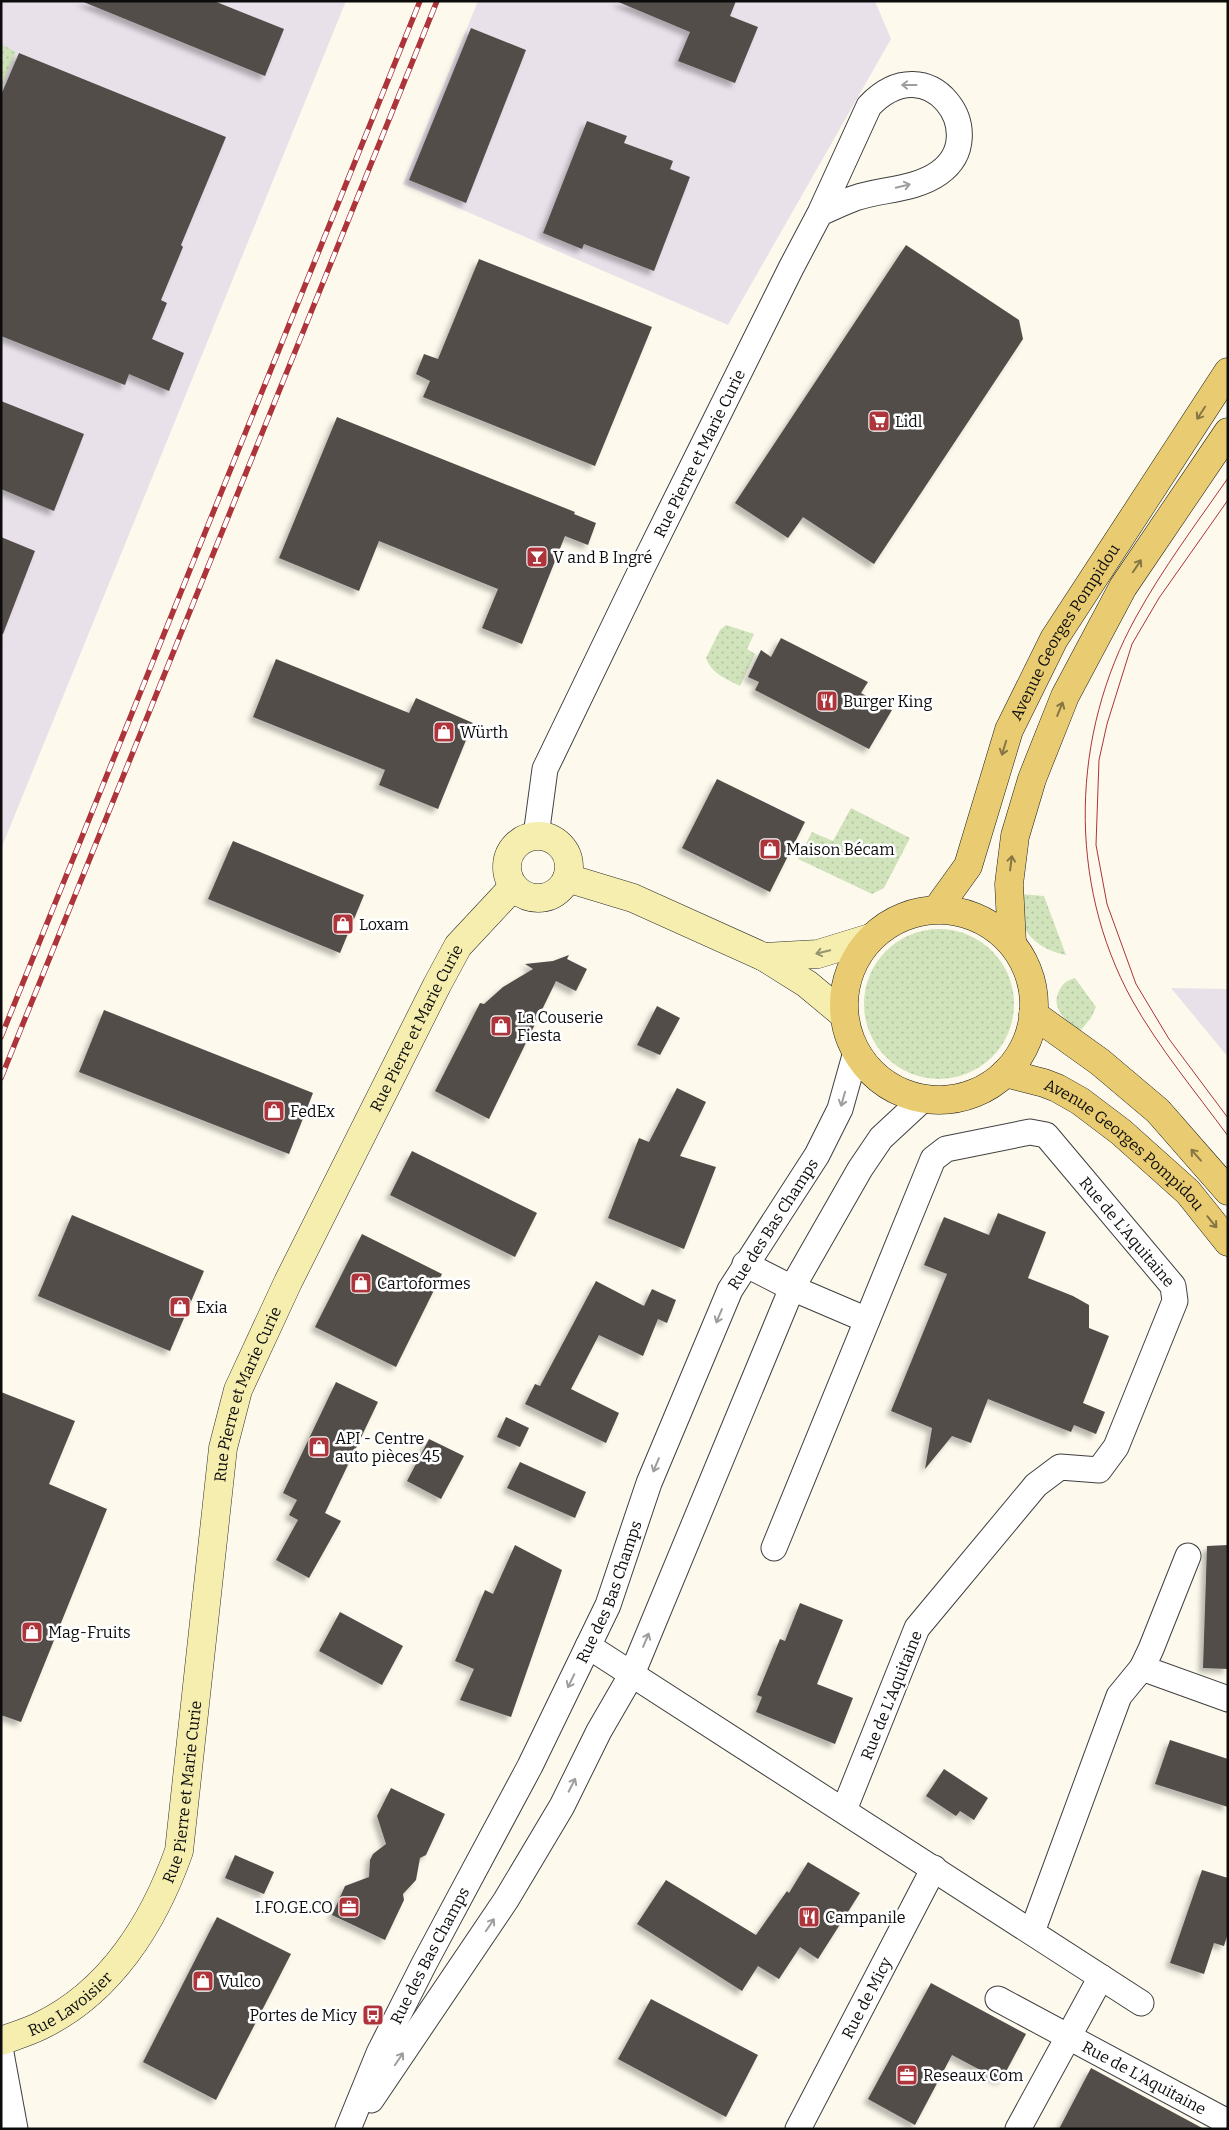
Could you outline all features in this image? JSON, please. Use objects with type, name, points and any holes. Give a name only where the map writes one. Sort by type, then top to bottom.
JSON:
[{"type":"main road","name":"Avenue Georges Pompidou","points":[[937,909],[968,866],[1009,730],[1054,639],[1228,372]]},
{"type":"main road","name":"Avenue Georges Pompidou","points":[[1012,943],[1009,884],[1014,836],[1032,779],[1065,696],[1123,587],[1228,432]]},
{"type":"main road","points":[[937,909],[965,913],[982,920],[990,924],[1012,943],[1022,957],[1033,993],[1033,1014],[1029,1036],[1019,1056],[1005,1073],[987,1087],[967,1096],[946,1100],[923,1099],[896,1090],[873,1074],[856,1052],[847,1034],[844,1014],[845,987],[854,961],[870,938],[889,923],[912,913],[937,909]]},
{"type":"main road","name":"Avenue Georges Pompidou","points":[[1033,1014],[1100,1062],[1158,1111],[1228,1192]]},
{"type":"main road","name":"Avenue Georges Pompidou","points":[[1005,1073],[1044,1083],[1080,1101],[1114,1127],[1188,1192],[1228,1242]]},
{"type":"street","name":"Rue Pierre et Marie Curie","points":[[536,836],[545,769],[655,541],[793,263],[820,213],[869,106],[880,94],[894,86],[910,84],[926,86],[940,94],[951,106],[957,119],[959,134],[957,149],[950,162],[940,173],[923,182],[856,198],[820,213]]},
{"type":"street","points":[[536,836],[552,839],[564,851],[569,869],[566,878],[555,893],[538,898],[529,897],[513,887],[506,869],[511,850],[518,843],[536,836]]},
{"type":"street","points":[[566,878],[633,898],[764,958],[807,984],[844,1014]]},
{"type":"street","name":"Rue Pierre et Marie Curie","points":[[128,1952],[154,1910],[168,1881],[179,1851],[223,1448],[238,1390],[296,1265],[458,946],[513,887]]},
{"type":"street","points":[[764,958],[818,954],[870,938]]},
{"type":"street","name":"Rue des Bas Champs","points":[[348,2129],[379,2052],[530,1766],[608,1606],[649,1483],[730,1290],[817,1155],[840,1109],[856,1052]]},
{"type":"street","name":"Rue des Bas Champs","points":[[352,2129],[506,1900],[562,1806],[599,1731],[632,1674],[792,1288],[860,1169],[881,1138],[923,1099]]},
{"type":"street","name":"Rue de L'Aquitaine","points":[[774,1548],[933,1159],[946,1149],[1030,1132],[1046,1134],[1173,1286],[1175,1301],[1116,1447],[1099,1470],[1060,1467],[1036,1485],[917,1628],[844,1810]]},
{"type":"street","points":[[745,1264],[792,1288],[867,1320]]},
{"type":"street","points":[[1032,1932],[1119,1696],[1142,1668],[1188,1556]]},
{"type":"street","points":[[588,1646],[1141,2003]]},
{"type":"street","points":[[1142,1668],[1228,1699]]},
{"type":"street","name":"Rue de Micy","points":[[798,2129],[934,1868]]},
{"type":"street","name":"Rue Lavoisier","points":[[1,2041],[41,2026],[70,2008],[96,1988],[128,1952]]},
{"type":"street","name":"Rue de L'Aquitaine","points":[[1018,2129],[1101,1977]]},
{"type":"street","name":"Rue de L'Aquitaine","points":[[998,1999],[1220,2118]]},
{"type":"street","points":[[1,2054],[15,2129]]},
{"type":"shaded area","points":[[1,1],[346,1],[1,849]]},
{"type":"shaded area","points":[[478,1],[875,1],[891,39],[728,325],[403,184]]},
{"type":"shaded area","points":[[1171,988],[1228,989],[1228,1057]]},
{"type":"green space","points":[[1,44],[16,52],[1,88]]},
{"type":"green space","points":[[726,625],[754,634],[747,649],[755,654],[740,686],[715,672],[706,658],[720,630]]},
{"type":"green space","points":[[851,808],[910,838],[884,888],[872,894],[798,859],[812,832],[833,841]]},
{"type":"green space","points":[[1021,894],[1044,896],[1066,955],[1040,945],[1025,930],[1021,920]]},
{"type":"green space","points":[[939,929],[954,930],[968,934],[981,941],[992,951],[1002,962],[1009,975],[1013,989],[1013,1019],[1009,1033],[1002,1046],[992,1057],[981,1067],[968,1074],[954,1078],[939,1079],[924,1078],[910,1074],[897,1067],[886,1057],[876,1046],[869,1033],[865,1019],[864,1004],[865,989],[869,975],[876,962],[886,951],[897,941],[910,934],[924,930]]},
{"type":"green space","points":[[1075,978],[1096,1007],[1091,1018],[1080,1031],[1065,1019],[1058,1008],[1057,1002],[1057,996],[1063,985]]},
{"type":"building","points":[[81,1],[214,1],[284,29],[265,76]]},
{"type":"building","points":[[616,1],[736,1],[730,16],[758,27],[735,83],[678,61],[690,32]]},
{"type":"building","points":[[471,28],[526,50],[466,203],[409,180]]},
{"type":"building","points":[[19,53],[226,137],[181,245],[183,247],[161,300],[167,303],[152,339],[184,353],[169,391],[129,374],[125,385],[1,336],[1,95]]},
{"type":"building","points":[[587,121],[627,136],[624,143],[673,161],[670,169],[690,177],[654,271],[584,244],[582,249],[543,233]]},
{"type":"building","name":"Lidl","points":[[906,245],[1019,320],[1023,339],[874,564],[803,517],[788,538],[735,503]]},
{"type":"building","points":[[479,259],[652,327],[595,466],[423,397],[430,381],[416,374],[424,354],[438,359]]},
{"type":"building","points":[[1,401],[84,434],[54,511],[1,489]]},
{"type":"building","points":[[337,417],[575,512],[574,514],[596,523],[588,545],[565,536],[522,644],[482,628],[498,589],[379,541],[359,591],[279,558]]},
{"type":"building","points":[[1,537],[35,551],[3,634],[1,634]]},
{"type":"building","name":"Burger King","points":[[781,638],[868,682],[861,693],[892,710],[869,749],[755,690],[759,682],[748,677],[761,650],[771,657]]},
{"type":"building","points":[[276,659],[409,713],[416,698],[473,723],[438,809],[379,785],[385,770],[253,717]]},
{"type":"building","points":[[717,779],[805,822],[770,892],[682,848]]},
{"type":"building","points":[[233,841],[364,895],[340,953],[208,899]]},
{"type":"building","name":"La Couserie Fiesta","points":[[569,955],[567,959],[587,969],[576,991],[556,981],[489,1119],[435,1091],[480,1003],[484,1004],[503,987],[533,969],[525,964],[553,961]]},
{"type":"building","points":[[657,1006],[680,1018],[660,1055],[637,1045]]},
{"type":"building","points":[[104,1010],[313,1093],[289,1154],[79,1072]]},
{"type":"building","points":[[677,1088],[706,1102],[680,1156],[716,1167],[684,1249],[608,1218],[639,1138],[649,1142]]},
{"type":"building","points":[[412,1151],[537,1213],[515,1257],[390,1195]]},
{"type":"building","points":[[998,1213],[1046,1232],[1028,1278],[1073,1296],[1089,1305],[1089,1328],[1109,1336],[1083,1403],[1105,1412],[1096,1434],[1074,1425],[1071,1432],[988,1399],[971,1443],[952,1436],[925,1469],[932,1428],[891,1411],[947,1274],[924,1265],[944,1217],[989,1235]]},
{"type":"building","points":[[72,1215],[204,1271],[170,1351],[38,1296]]},
{"type":"building","points":[[362,1234],[442,1274],[396,1367],[315,1327]]},
{"type":"building","points":[[596,1281],[644,1306],[652,1289],[676,1300],[667,1323],[658,1319],[643,1356],[599,1335],[571,1389],[619,1413],[606,1443],[525,1404],[535,1384],[540,1386]]},
{"type":"building","points":[[336,1382],[378,1402],[325,1513],[341,1521],[309,1578],[276,1560],[298,1520],[289,1515],[297,1500],[283,1493]]},
{"type":"building","points":[[1,1392],[75,1421],[49,1484],[107,1509],[21,1722],[1,1715]]},
{"type":"building","points":[[506,1417],[529,1428],[520,1447],[497,1437]]},
{"type":"building","points":[[429,1439],[464,1456],[441,1499],[407,1481]]},
{"type":"building","points":[[520,1462],[586,1492],[575,1518],[507,1488]]},
{"type":"building","points":[[515,1545],[562,1570],[511,1717],[460,1700],[474,1669],[455,1661],[485,1590],[493,1594]]},
{"type":"building","points":[[1228,1545],[1228,1669],[1203,1668],[1207,1546]]},
{"type":"building","points":[[800,1603],[843,1620],[817,1684],[853,1698],[835,1744],[756,1712],[762,1697],[757,1695],[780,1639],[785,1641]]},
{"type":"building","points":[[340,1612],[403,1646],[382,1685],[319,1651]]},
{"type":"building","points":[[1170,1740],[1228,1759],[1228,1807],[1155,1784]]},
{"type":"building","points":[[944,1769],[988,1798],[974,1820],[960,1811],[956,1816],[926,1796]]},
{"type":"building","points":[[391,1788],[445,1814],[426,1855],[420,1858],[416,1880],[403,1894],[404,1900],[385,1940],[332,1915],[345,1886],[369,1877],[370,1860],[373,1854],[386,1844],[377,1816]]},
{"type":"building","points":[[235,1855],[274,1872],[264,1894],[225,1878]]},
{"type":"building","points":[[808,1862],[860,1893],[818,1959],[800,1947],[779,1979],[758,1966],[742,1991],[637,1924],[666,1880],[756,1935],[787,1891],[789,1893]]},
{"type":"building","points":[[1202,1870],[1228,1878],[1228,1933],[1224,1946],[1214,1943],[1204,1974],[1170,1963]]},
{"type":"building","points":[[217,1917],[291,1954],[216,2100],[143,2062]]},
{"type":"building","points":[[931,1983],[1026,2034],[1001,2081],[952,2055],[915,2125],[868,2099]]},
{"type":"building","points":[[651,1999],[758,2055],[726,2117],[618,2059]]},
{"type":"building","points":[[1091,2068],[1204,2129],[1059,2129]]},
{"type":"tram line","points":[[1228,478],[1157,581],[1136,617],[1114,662],[1099,710],[1089,758],[1085,808],[1088,858],[1096,907],[1111,954],[1132,1000],[1143,1018],[1228,1136]]},
{"type":"tram line","points":[[1228,500],[1159,598],[1132,644],[1107,724],[1099,760],[1096,845],[1107,904],[1136,984],[1169,1039],[1228,1118]]},
{"type":"railway","points":[[1,1037],[420,1]]},
{"type":"railway","points":[[1,1078],[437,1]]},
{"type":"place","name":"Lidl","points":[[879,421]]},
{"type":"place","name":"V and B Ingré","points":[[537,557]]},
{"type":"place","name":"Burger King","points":[[827,701]]},
{"type":"place","name":"Würth","points":[[444,732]]},
{"type":"place","name":"Maison Bécam","points":[[770,849]]},
{"type":"place","name":"Loxam","points":[[343,924]]},
{"type":"place","name":"La Couserie Fiesta","points":[[501,1026]]},
{"type":"place","name":"FedEx","points":[[274,1111]]},
{"type":"place","name":"Cartoformes","points":[[361,1283]]},
{"type":"place","name":"Exia","points":[[180,1307]]},
{"type":"place","name":"API - Centre auto pièces 45","points":[[319,1447]]},
{"type":"place","name":"Mag-Fruits","points":[[32,1632]]},
{"type":"place","name":"I.FO.GE.CO","points":[[349,1907]]},
{"type":"place","name":"Campanile","points":[[809,1917]]},
{"type":"place","name":"Vulco","points":[[203,1981]]},
{"type":"place","name":"Portes de Micy","points":[[373,2015]]},
{"type":"place","name":"Reseaux Com","points":[[907,2075]]}]
